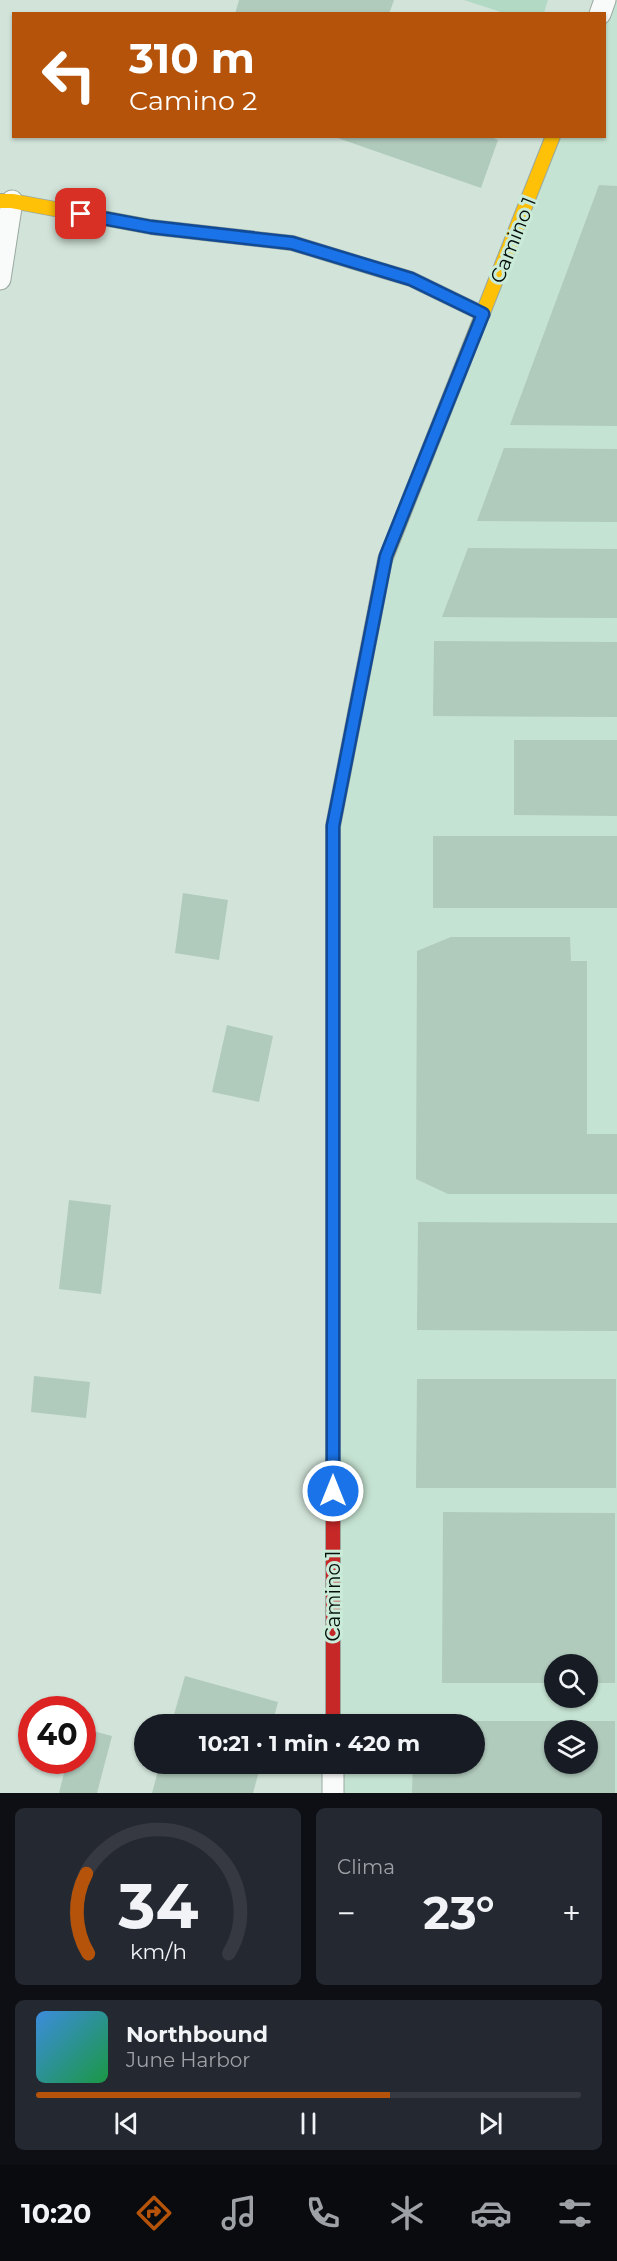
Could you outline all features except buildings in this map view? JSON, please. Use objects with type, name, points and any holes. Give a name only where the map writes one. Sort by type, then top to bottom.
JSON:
[{"type":"street","name":"Camino 1","points":[[333,1714],[333,826],[386,556],[552,138]]},
{"type":"street","points":[[0,279],[6,201],[151,227],[292,243],[411,279],[483,314]]},
{"type":"street","points":[[333,1774],[333,1793]]},
{"type":"shaded area","points":[[464,0],[548,0],[544,12],[501,12]]},
{"type":"shaded area","points":[[605,0],[617,0],[617,1793],[333,1793],[333,1774],[485,1774],[485,1714],[333,1714],[333,826],[386,556],[553,138],[606,138]]},
{"type":"traffic: slow","points":[[385,560],[552,138]]},
{"type":"traffic: slow","points":[[0,201],[12,201],[151,227],[292,243],[384,271]]},
{"type":"traffic: slow","points":[[333,1065],[333,1346]]},
{"type":"traffic: jam","points":[[384,271],[411,279],[483,314]]},
{"type":"traffic: jam","points":[[333,1065],[333,826],[385,560]]},
{"type":"traffic: jam","points":[[333,1346],[333,1714]]},
{"type":"route","points":[[81,214],[151,227],[292,243],[411,279],[483,314],[386,556],[333,826],[333,1491]]}]
